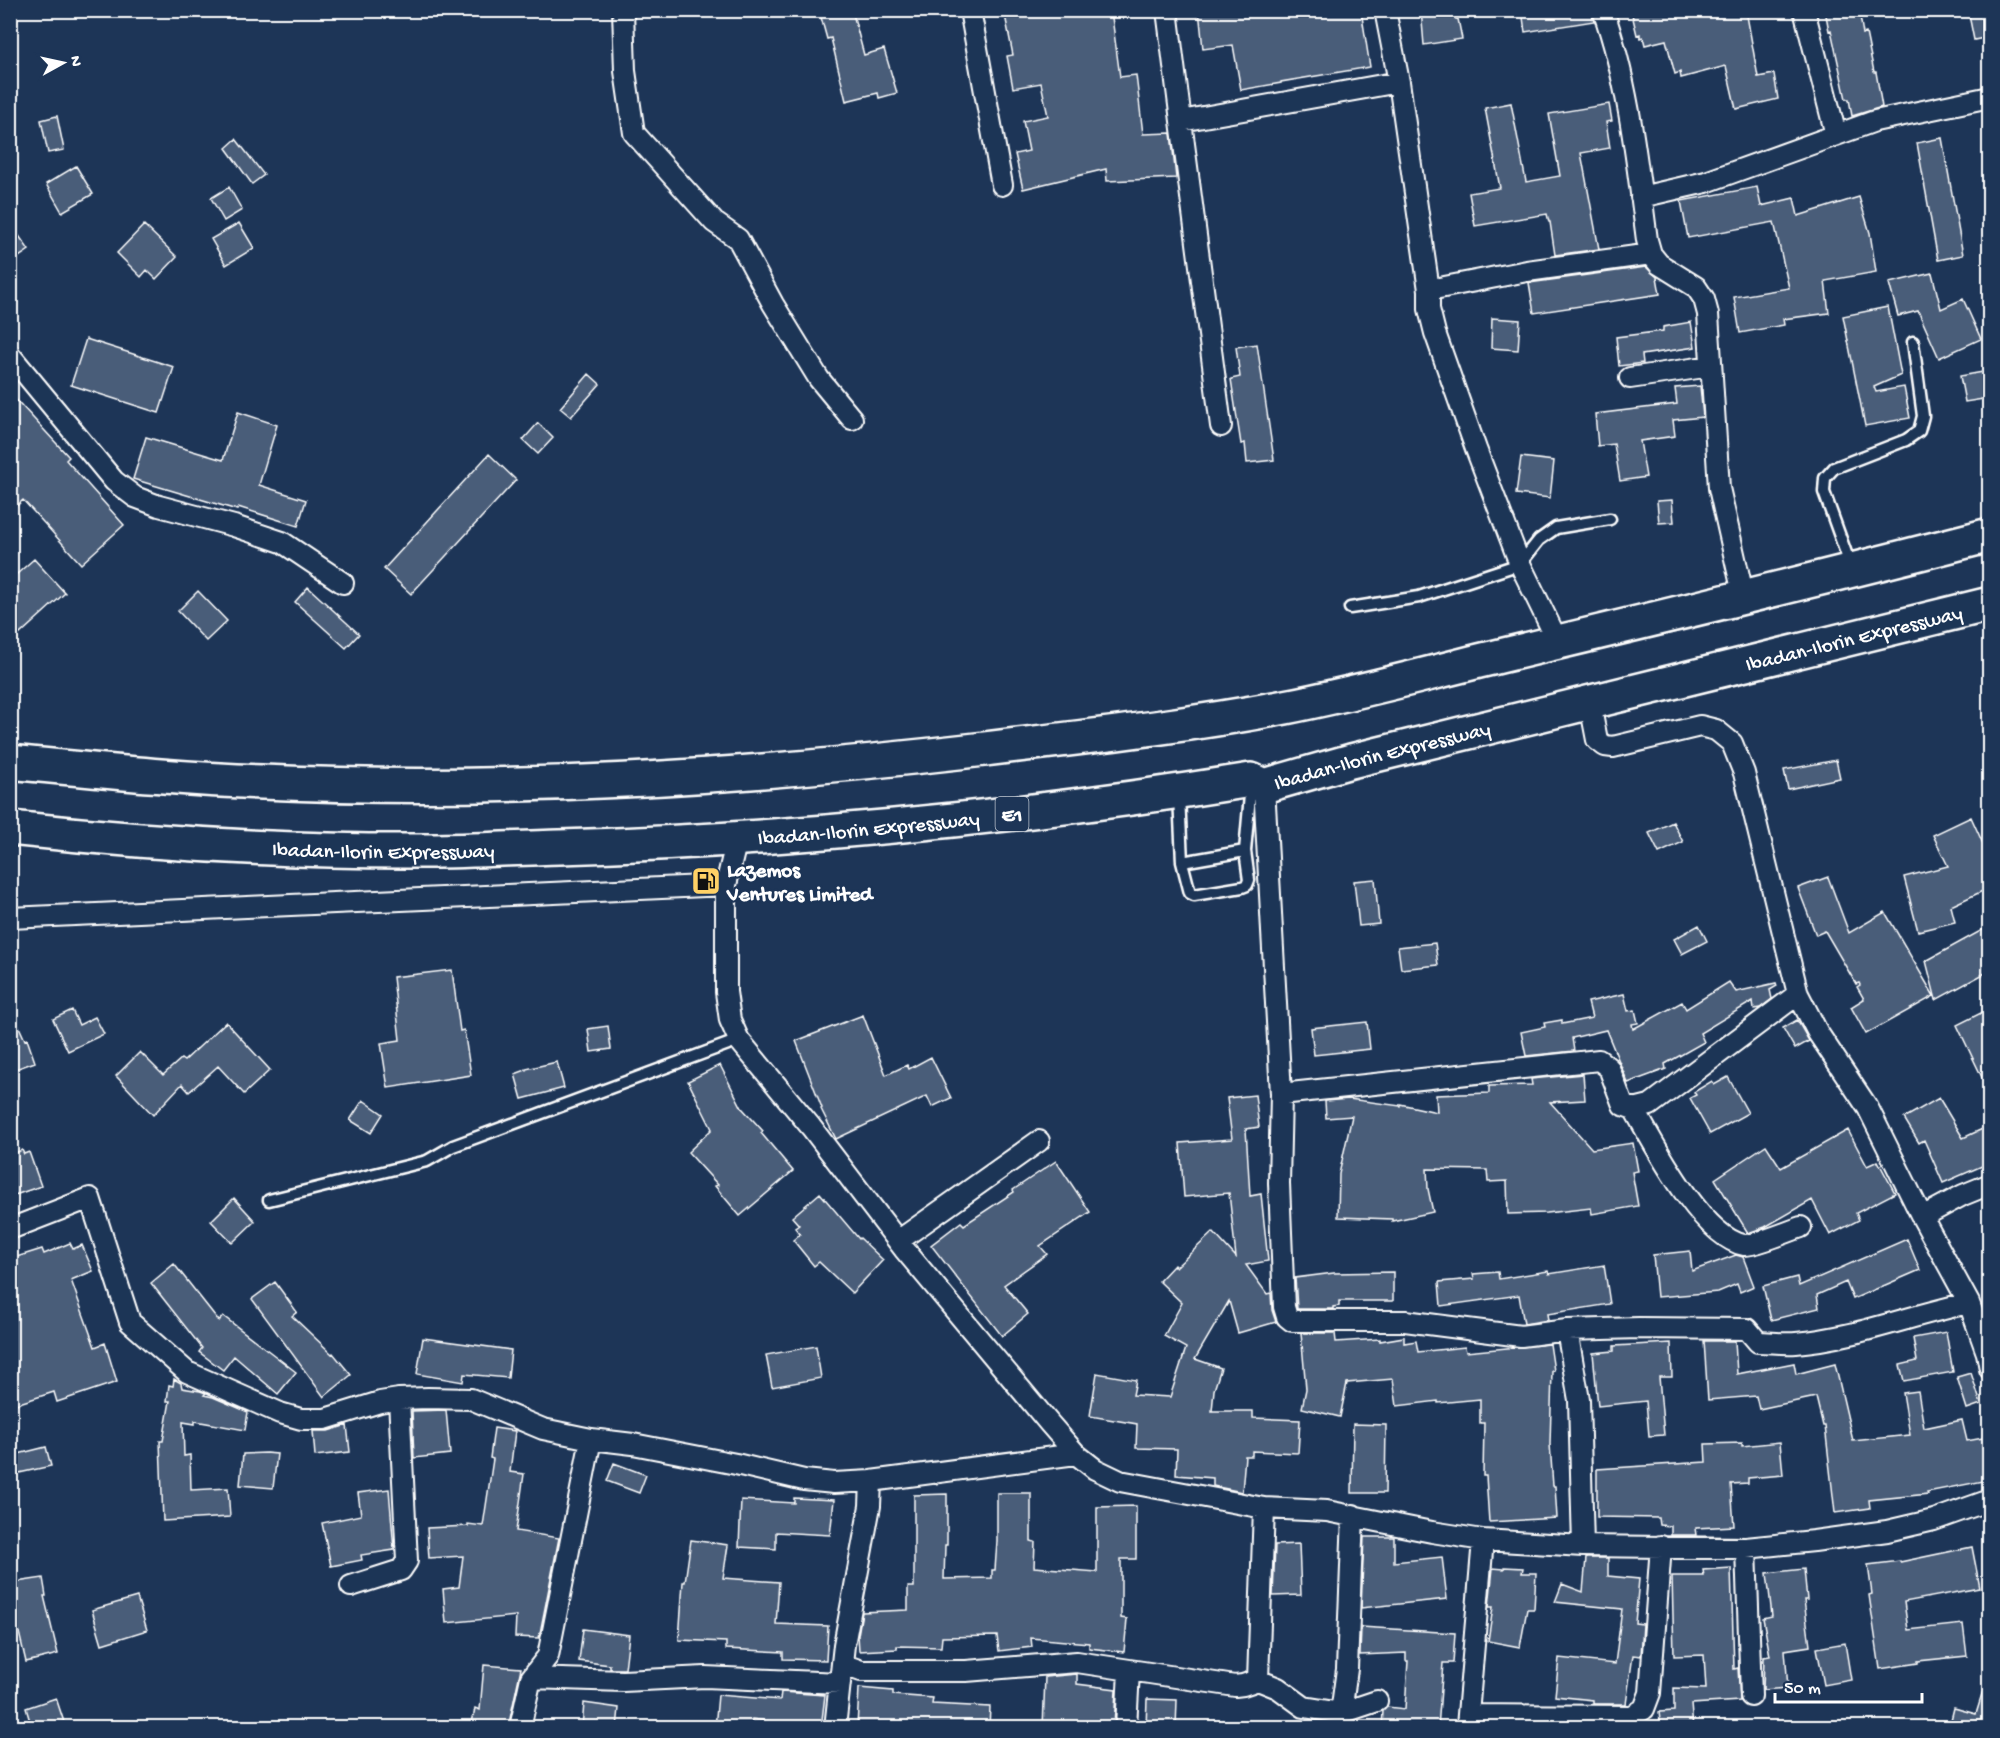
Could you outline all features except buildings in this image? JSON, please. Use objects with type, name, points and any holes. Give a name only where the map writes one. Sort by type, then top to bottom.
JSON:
[{"type":"highway","points":[[10,762],[261,782],[409,785],[565,783],[758,772],[1052,741],[1288,706],[1744,598],[1989,535]]},
{"type":"highway","name":"Ibadan-Ilorin Expressway","points":[[10,828],[246,847],[429,851],[737,839],[993,817],[1258,783],[1590,704],[1989,604]]},
{"type":"street","points":[[623,10],[625,71],[634,134],[714,222],[738,239],[773,304],[819,379],[852,419]]},
{"type":"street","points":[[970,10],[1002,185]]},
{"type":"street","points":[[1167,10],[1221,426]]},
{"type":"street","points":[[1385,10],[1399,82],[1429,290],[1429,309],[1435,333],[1476,449],[1521,564],[1558,642]]},
{"type":"street","points":[[1603,10],[1617,54],[1633,136],[1651,254],[1659,264],[1696,287],[1704,299],[1708,314],[1719,488],[1744,598]]},
{"type":"street","points":[[1804,10],[1836,135]]},
{"type":"street","points":[[1181,121],[1399,82]]},
{"type":"street","points":[[1641,197],[1706,182],[1875,121],[1989,97]]},
{"type":"street","points":[[1429,290],[1527,271],[1651,254]]},
{"type":"street","points":[[10,355],[114,481],[135,496],[159,506],[234,526],[282,542],[343,583]]},
{"type":"street","points":[[1630,378],[1711,366]]},
{"type":"street","points":[[1590,704],[1597,740],[1605,746],[1613,747],[1700,726],[1716,730],[1732,743],[1744,772],[1798,994],[1818,1033],[1868,1108],[1922,1217],[1969,1303],[1987,1353],[1989,1369]]},
{"type":"street","points":[[1258,783],[1281,1094],[1279,1183],[1284,1307],[1287,1317],[1292,1321],[1405,1321],[1521,1336],[1567,1330],[1746,1329],[1758,1342],[1795,1343],[1859,1332],[1969,1303]]},
{"type":"street","points":[[737,839],[726,885],[726,992],[730,1020],[739,1040],[811,1127],[898,1241],[1076,1454],[1095,1469],[1120,1481],[1264,1508],[1327,1511],[1483,1540],[1583,1546],[1746,1548],[1887,1532],[1934,1520],[1989,1500]]},
{"type":"street","points":[[10,918],[726,885]]},
{"type":"street","points":[[1281,1094],[1599,1060],[1609,1068],[1623,1105],[1634,1109],[1650,1105],[1798,994]]},
{"type":"street","points":[[1634,1109],[1678,1186],[1711,1224],[1731,1240],[1746,1245],[1801,1227]]},
{"type":"street","points":[[898,1241],[1039,1141]]},
{"type":"street","points":[[1922,1217],[1989,1184]]},
{"type":"street","points":[[10,1229],[90,1198],[130,1322],[187,1372],[280,1413],[301,1419],[325,1419],[380,1402],[399,1399],[471,1400],[543,1429],[736,1464],[804,1480],[834,1483],[1076,1454]]},
{"type":"street","points":[[1567,1330],[1580,1400],[1583,1546]]},
{"type":"street","points":[[351,1586],[401,1570],[407,1560],[399,1399]]},
{"type":"street","points":[[520,1728],[531,1678],[548,1656],[591,1439]]},
{"type":"street","points":[[835,1728],[844,1645],[870,1506],[871,1480]]},
{"type":"street","points":[[1258,1680],[1264,1508]]},
{"type":"street","points":[[1341,1713],[1347,1670],[1353,1515]]},
{"type":"street","points":[[1483,1540],[1468,1721],[1632,1716],[1644,1709],[1650,1693],[1661,1546]]},
{"type":"street","points":[[1746,1548],[1751,1696]]},
{"type":"street","points":[[531,1678],[623,1681],[861,1671],[966,1671],[1077,1662],[1234,1686],[1258,1680],[1278,1688],[1304,1707],[1341,1713],[1377,1701]]},
{"type":"street","points":[[1126,1728],[1129,1671]]},
{"type":"lane","points":[[1852,570],[1824,492],[1825,478],[1834,468],[1906,440],[1919,431],[1923,416],[1913,342]]},
{"type":"lane","points":[[1350,608],[1419,597],[1521,564],[1539,540],[1556,528],[1610,519]]},
{"type":"lane","points":[[1179,792],[1182,862],[1190,893],[1194,895],[1247,885],[1249,880],[1245,851],[1258,783]]},
{"type":"lane","points":[[1182,862],[1245,851]]},
{"type":"lane","points":[[269,1200],[427,1161],[453,1146],[739,1040]]},
{"type":"place","name":"Lazemos Ventures Limited","points":[[706,881]]}]
